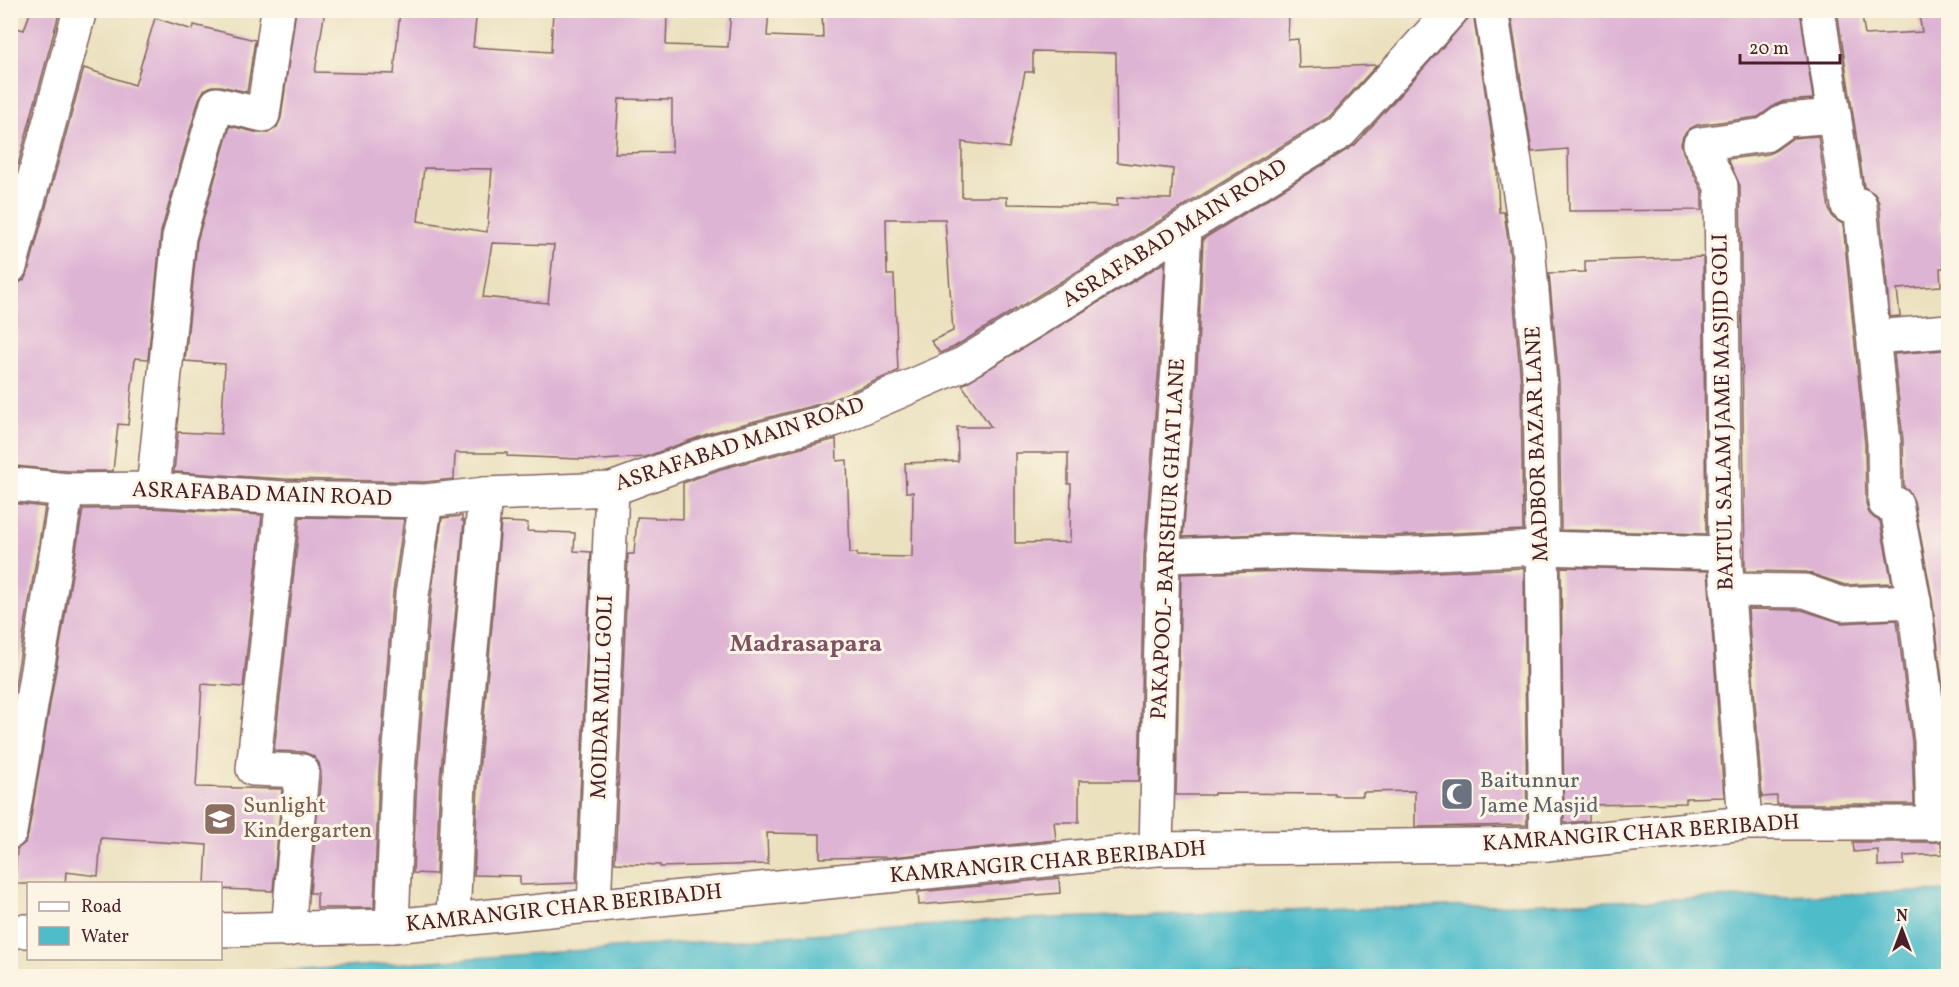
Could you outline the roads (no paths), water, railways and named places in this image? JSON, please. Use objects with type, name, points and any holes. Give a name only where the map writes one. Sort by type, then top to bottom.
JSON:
[{"type":"street","points":[[10,267],[80,10]]},
{"type":"street","points":[[153,489],[179,237],[217,104],[263,115],[278,10]]},
{"type":"street","name":"ASRAFABAD MAIN ROAD","points":[[10,484],[67,490],[153,489],[284,498],[426,501],[485,494],[612,489],[715,451],[833,420],[963,364],[1341,132],[1452,10]]},
{"type":"street","name":"MADBOR BAZAR LANE","points":[[1491,10],[1530,268],[1540,382],[1546,844]]},
{"type":"street","points":[[1818,10],[1848,206],[1860,205],[1884,442],[1885,503],[1896,504],[1914,601],[1941,824]]},
{"type":"street","name":"BAITUL SALAM JAME MASJID GOLI","points":[[1745,823],[1725,553],[1721,186],[1700,144],[1765,135],[1786,120],[1834,116]]},
{"type":"street","name":"PAKAPOOL- BARISHUR GHAT LANE","points":[[1156,849],[1163,556],[1178,367],[1185,229]]},
{"type":"street","points":[[1874,337],[1948,331]]},
{"type":"street","name":"MOIDAR MILL GOLI","points":[[594,906],[612,489]]},
{"type":"street","points":[[10,831],[67,490]]},
{"type":"street","points":[[453,920],[459,782],[485,494]]},
{"type":"street","points":[[284,498],[253,769],[302,771],[288,930]]},
{"type":"street","points":[[392,926],[399,761],[412,595],[426,501]]},
{"type":"street","points":[[1163,556],[1291,552],[1391,555],[1541,548],[1725,553]]},
{"type":"street","points":[[1727,590],[1805,591],[1842,604],[1914,601]]},
{"type":"street","name":"KAMRANGIR CHAR BERIBADH","points":[[222,930],[392,926],[1156,849],[1546,844],[1745,823],[1941,824]]},
{"type":"street","points":[[10,931],[27,931]]},
{"type":"water","points":[[1948,891],[1948,976],[220,976],[1023,919]]},
{"type":"place","name":"Baitunnur Jame Masjid","points":[[1457,794]]},
{"type":"place","name":"Sunlight Kindergarten","points":[[220,819]]},
{"type":"district","name":"Madrasapara","points":[[806,645]]}]
